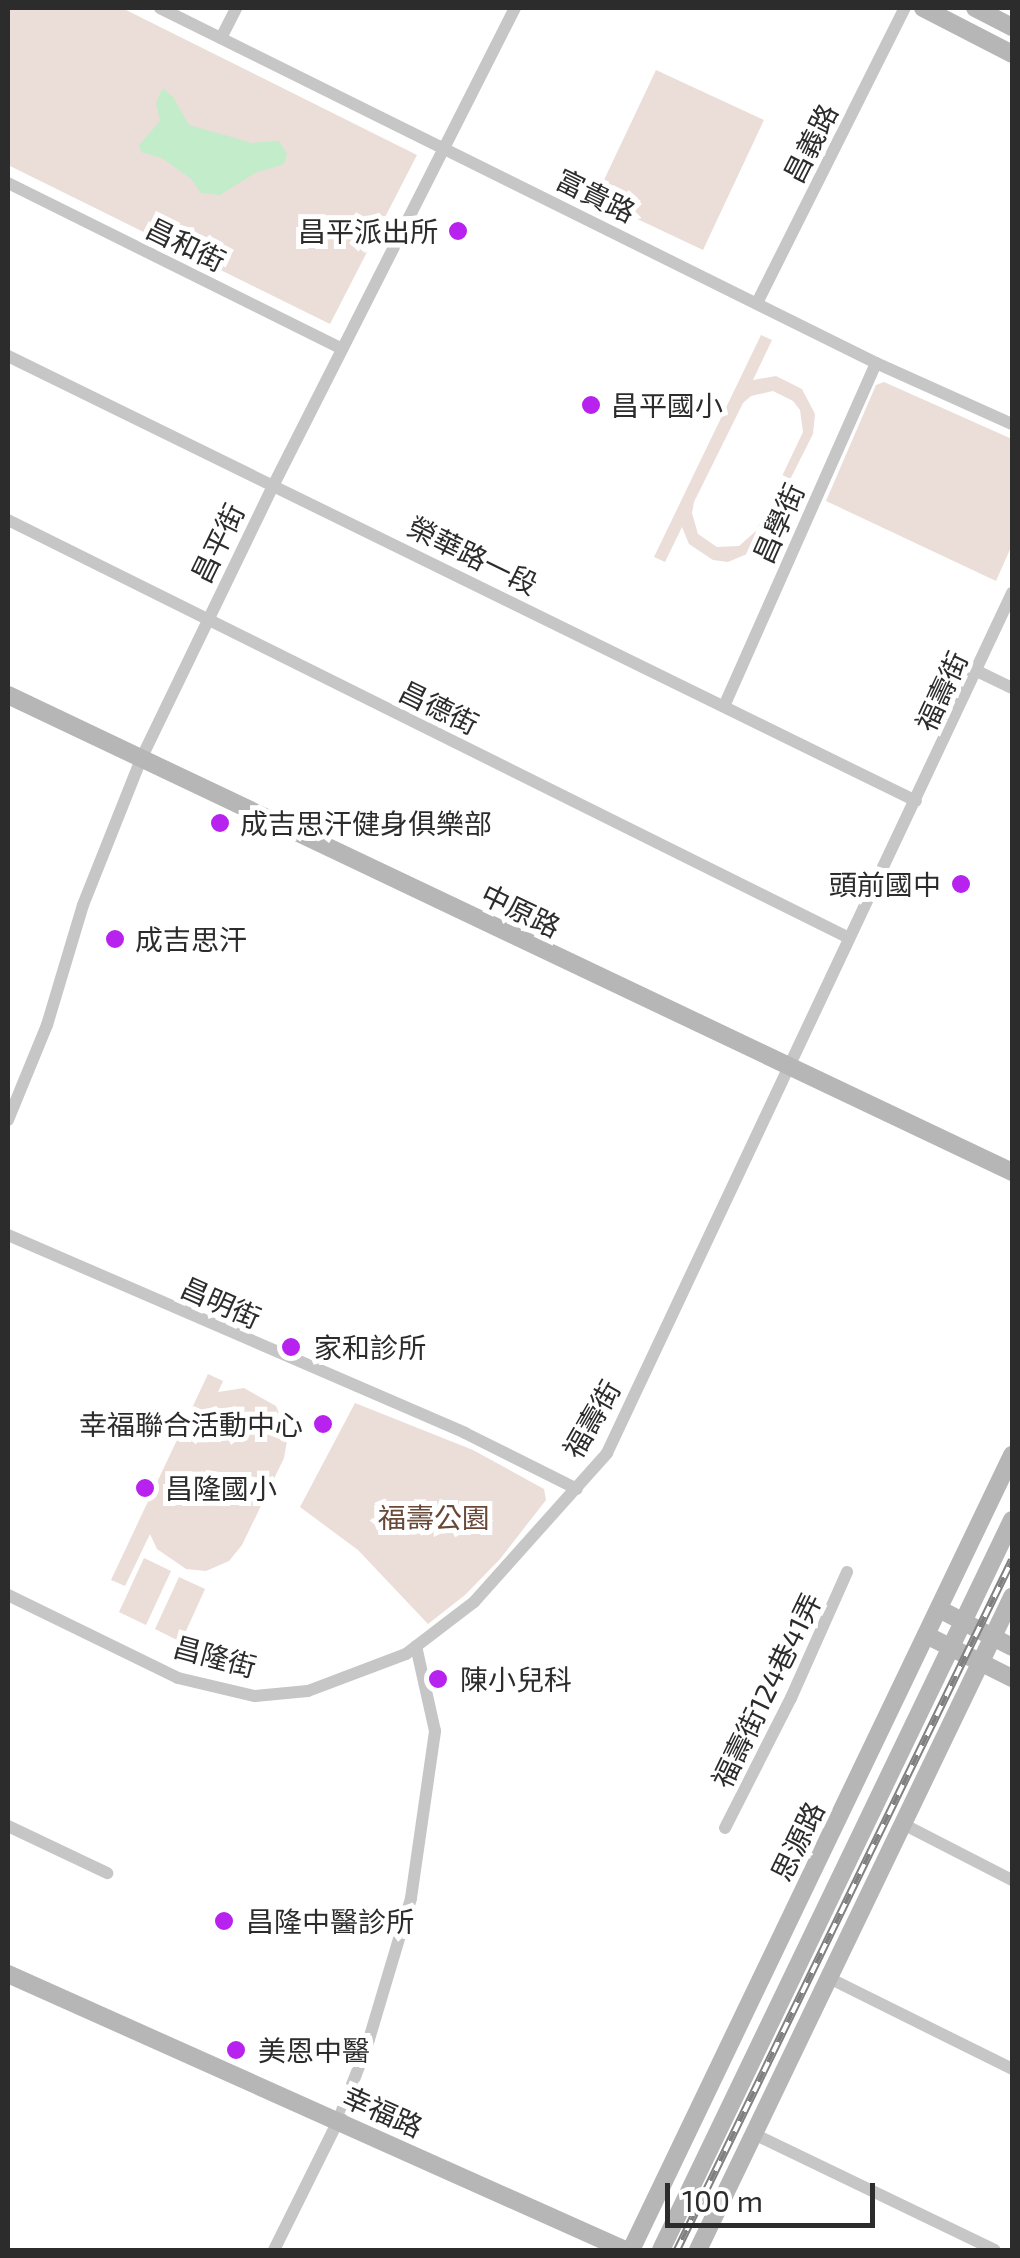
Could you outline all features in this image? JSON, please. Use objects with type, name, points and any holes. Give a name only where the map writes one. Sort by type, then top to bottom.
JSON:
[{"type":"main road","points":[[923,8],[1012,54]]},
{"type":"main road","points":[[975,8],[1012,27]]},
{"type":"main road","name":"中原路","points":[[8,695],[1012,1172]]},
{"type":"main road","name":"思源路","points":[[628,2250],[1012,1455]]},
{"type":"main road","name":"思源路","points":[[661,2250],[1012,1520]]},
{"type":"main road","points":[[698,2250],[1012,1597]]},
{"type":"main road","points":[[938,1609],[1012,1647]]},
{"type":"main road","points":[[926,1635],[1012,1678]]},
{"type":"main road","name":"幸福路","points":[[8,1974],[628,2250]]},
{"type":"street","name":"富貴路","points":[[160,8],[758,301],[876,363],[1012,424]]},
{"type":"street","points":[[220,38],[236,8]]},
{"type":"street","name":"昌平街","points":[[8,1120],[47,1025],[83,905],[141,759],[273,486],[515,8]]},
{"type":"street","name":"昌義路","points":[[758,301],[906,8]]},
{"type":"street","name":"昌和街","points":[[8,183],[342,350]]},
{"type":"street","name":"榮華路一段","points":[[8,356],[725,704],[916,801]]},
{"type":"street","name":"昌學街","points":[[725,704],[876,363]]},
{"type":"street","name":"昌德街","points":[[8,520],[849,938]]},
{"type":"street","name":"福壽街","points":[[416,1646],[474,1602],[607,1453],[979,672],[1012,593]]},
{"type":"street","points":[[979,672],[1012,688]]},
{"type":"street","name":"昌明街","points":[[8,1235],[465,1434],[577,1489]]},
{"type":"street","name":"福壽街124巷41弄","points":[[724,1828],[791,1698],[847,1572]]},
{"type":"street","name":"昌隆街","points":[[8,1595],[178,1678],[255,1696],[308,1691],[416,1646]]},
{"type":"street","points":[[274,2250],[338,2121],[388,1990],[422,1848],[435,1732],[416,1646]]},
{"type":"street","points":[[903,1824],[1012,1880]]},
{"type":"street","points":[[8,1826],[107,1873]]},
{"type":"street","points":[[829,1978],[1012,2069]]},
{"type":"street","points":[[754,2134],[996,2250]]},
{"type":"green space","points":[[8,8],[122,8],[417,155],[330,324],[8,165]]},
{"type":"green space","points":[[656,70],[764,120],[703,250],[595,199]]},
{"type":"green space","points":[[761,335],[772,340],[753,380],[776,376],[802,389],[815,414],[813,434],[754,551],[728,562],[713,560],[689,544],[682,527],[665,562],[654,557]],"holes":[[[773,391],[793,401],[800,410],[803,432],[756,531],[739,546],[717,547],[698,534],[692,513],[743,403],[751,396]]]},
{"type":"green space","points":[[884,382],[1012,439],[1012,545],[996,581],[826,501],[876,385]]},
{"type":"green space","points":[[208,1374],[223,1381],[218,1392],[244,1388],[276,1406],[288,1435],[284,1458],[242,1545],[229,1561],[206,1571],[186,1569],[157,1549],[150,1534],[125,1586],[111,1580]]},
{"type":"green space","name":"福壽公園","points":[[355,1403],[473,1450],[544,1489],[546,1500],[500,1559],[465,1595],[428,1624],[358,1550],[300,1507]]},
{"type":"green space","points":[[144,1558],[171,1571],[146,1625],[119,1612]]},
{"type":"green space","points":[[179,1577],[205,1589],[181,1642],[155,1629]]},
{"type":"shaded area","points":[[163,88],[173,97],[189,125],[252,143],[279,141],[287,154],[284,164],[255,173],[220,195],[201,193],[191,179],[162,158],[141,152],[139,145],[160,121],[156,102]]},
{"type":"railway","points":[[677,2250],[1012,1560]]},
{"type":"place","name":"昌平派出所","points":[[458,231]]},
{"type":"place","name":"昌平國小","points":[[591,405]]},
{"type":"place","name":"成吉思汗健身俱樂部","points":[[220,823]]},
{"type":"place","name":"頭前國中","points":[[961,884]]},
{"type":"place","name":"成吉思汗","points":[[115,939]]},
{"type":"place","name":"家和診所","points":[[291,1347]]},
{"type":"place","name":"幸福聯合活動中心","points":[[323,1424]]},
{"type":"place","name":"昌隆國小","points":[[145,1488]]},
{"type":"place","name":"陳小兒科","points":[[438,1679]]},
{"type":"place","name":"昌隆中醫診所","points":[[224,1921]]},
{"type":"place","name":"美恩中醫","points":[[236,2050]]}]
